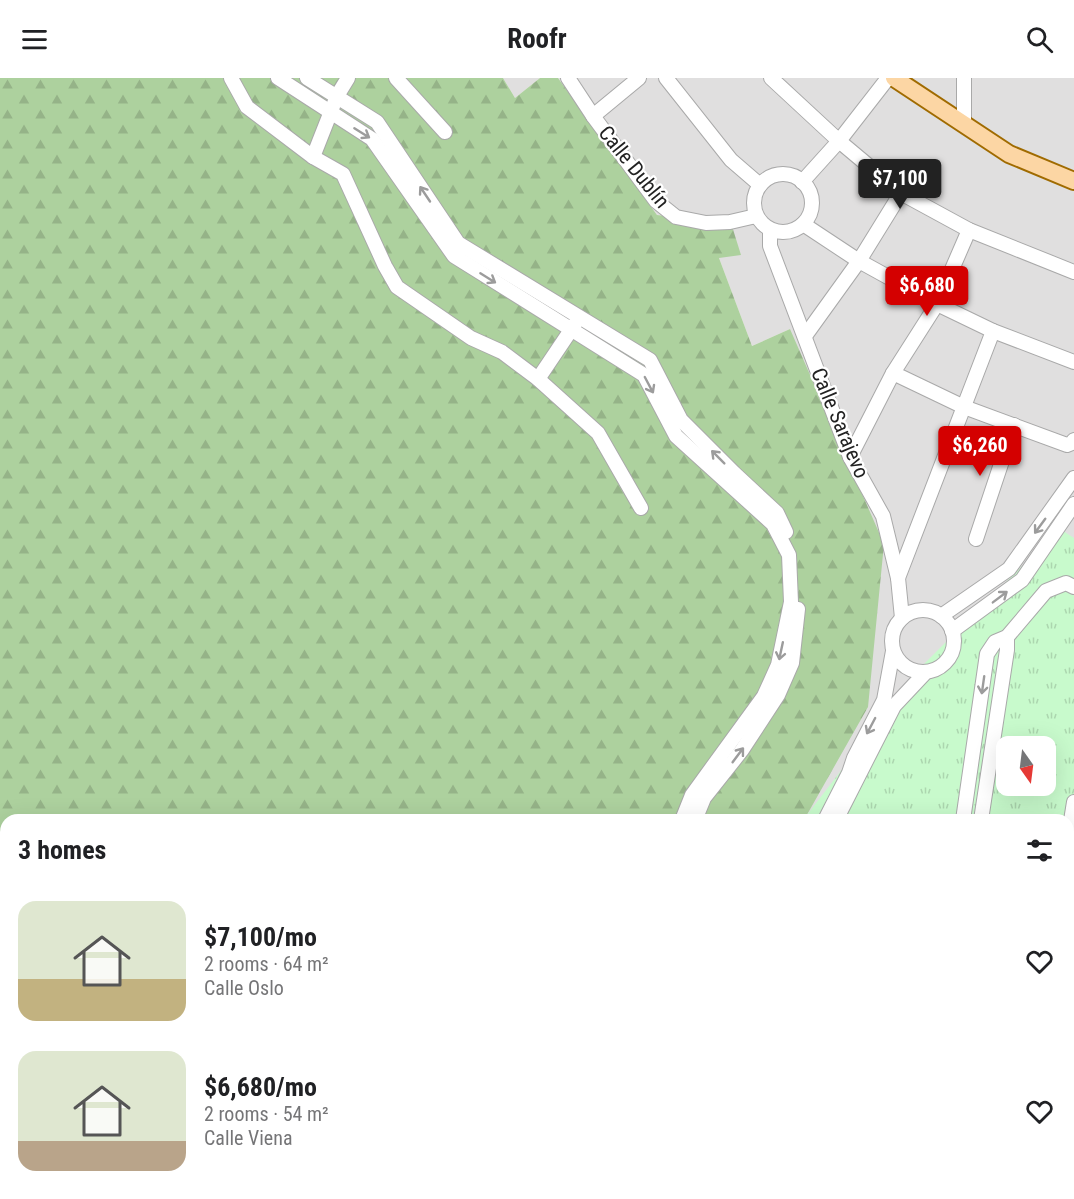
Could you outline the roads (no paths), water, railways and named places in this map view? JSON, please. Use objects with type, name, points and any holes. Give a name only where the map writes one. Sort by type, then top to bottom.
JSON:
[{"type":"main road","points":[[894,78],[1010,154],[1074,182]]},
{"type":"street","points":[[231,78],[248,107],[313,157],[343,174],[397,287],[471,338],[502,352],[538,379],[598,434],[641,508]]},
{"type":"street","points":[[278,78],[372,139],[454,256],[644,375],[676,436],[777,513],[793,545],[800,592],[792,663],[773,692],[742,750],[692,795],[684,814]]},
{"type":"street","points":[[307,78],[377,122],[458,243],[650,360],[681,420],[739,486]]},
{"type":"street","points":[[313,157],[337,96],[348,78]]},
{"type":"street","points":[[396,78],[445,132]]},
{"type":"street","name":"Calle Dublín","points":[[568,78],[656,201],[676,217],[706,223],[730,222],[756,216]]},
{"type":"street","points":[[593,116],[639,78]]},
{"type":"street","points":[[666,78],[731,160],[760,185]]},
{"type":"street","points":[[771,78],[838,141],[901,193],[969,230],[1074,272]]},
{"type":"street","points":[[802,182],[888,78]]},
{"type":"street","points":[[964,78],[964,124]]},
{"type":"street","points":[[785,174],[802,182],[808,189],[812,207],[803,224],[787,232],[778,232],[762,224],[754,208],[756,192],[760,185],[776,175],[785,174]]},
{"type":"street","points":[[805,336],[859,261],[901,193]]},
{"type":"street","points":[[803,224],[859,261],[936,304],[993,331],[1074,362]]},
{"type":"street","name":"Calle Sarajevo","points":[[770,230],[770,246],[850,457],[883,516],[898,578],[902,618]]},
{"type":"street","points":[[850,457],[893,374],[936,304],[969,230]]},
{"type":"street","points":[[538,379],[579,317]]},
{"type":"street","points":[[898,578],[993,331]]},
{"type":"street","points":[[893,374],[964,407],[1070,443]]},
{"type":"street","points":[[976,539],[1014,425]]},
{"type":"street","points":[[941,616],[1009,569],[1074,478]]},
{"type":"street","points":[[952,631],[1022,580],[1074,506]]},
{"type":"street","points":[[964,814],[987,654],[995,642],[1007,637],[1046,591],[1070,585]]},
{"type":"street","points":[[921,610],[941,616],[948,623],[954,641],[953,650],[948,659],[933,671],[913,671],[904,667],[897,660],[891,642],[896,625],[911,612],[921,610]]},
{"type":"street","points":[[982,814],[1007,650],[1007,637]]},
{"type":"street","points":[[829,814],[853,774],[889,703],[893,651]]},
{"type":"street","points":[[889,703],[926,672]]},
{"type":"street","points":[[838,814],[853,774]]},
{"type":"street","points":[[697,814],[710,780]]}]
